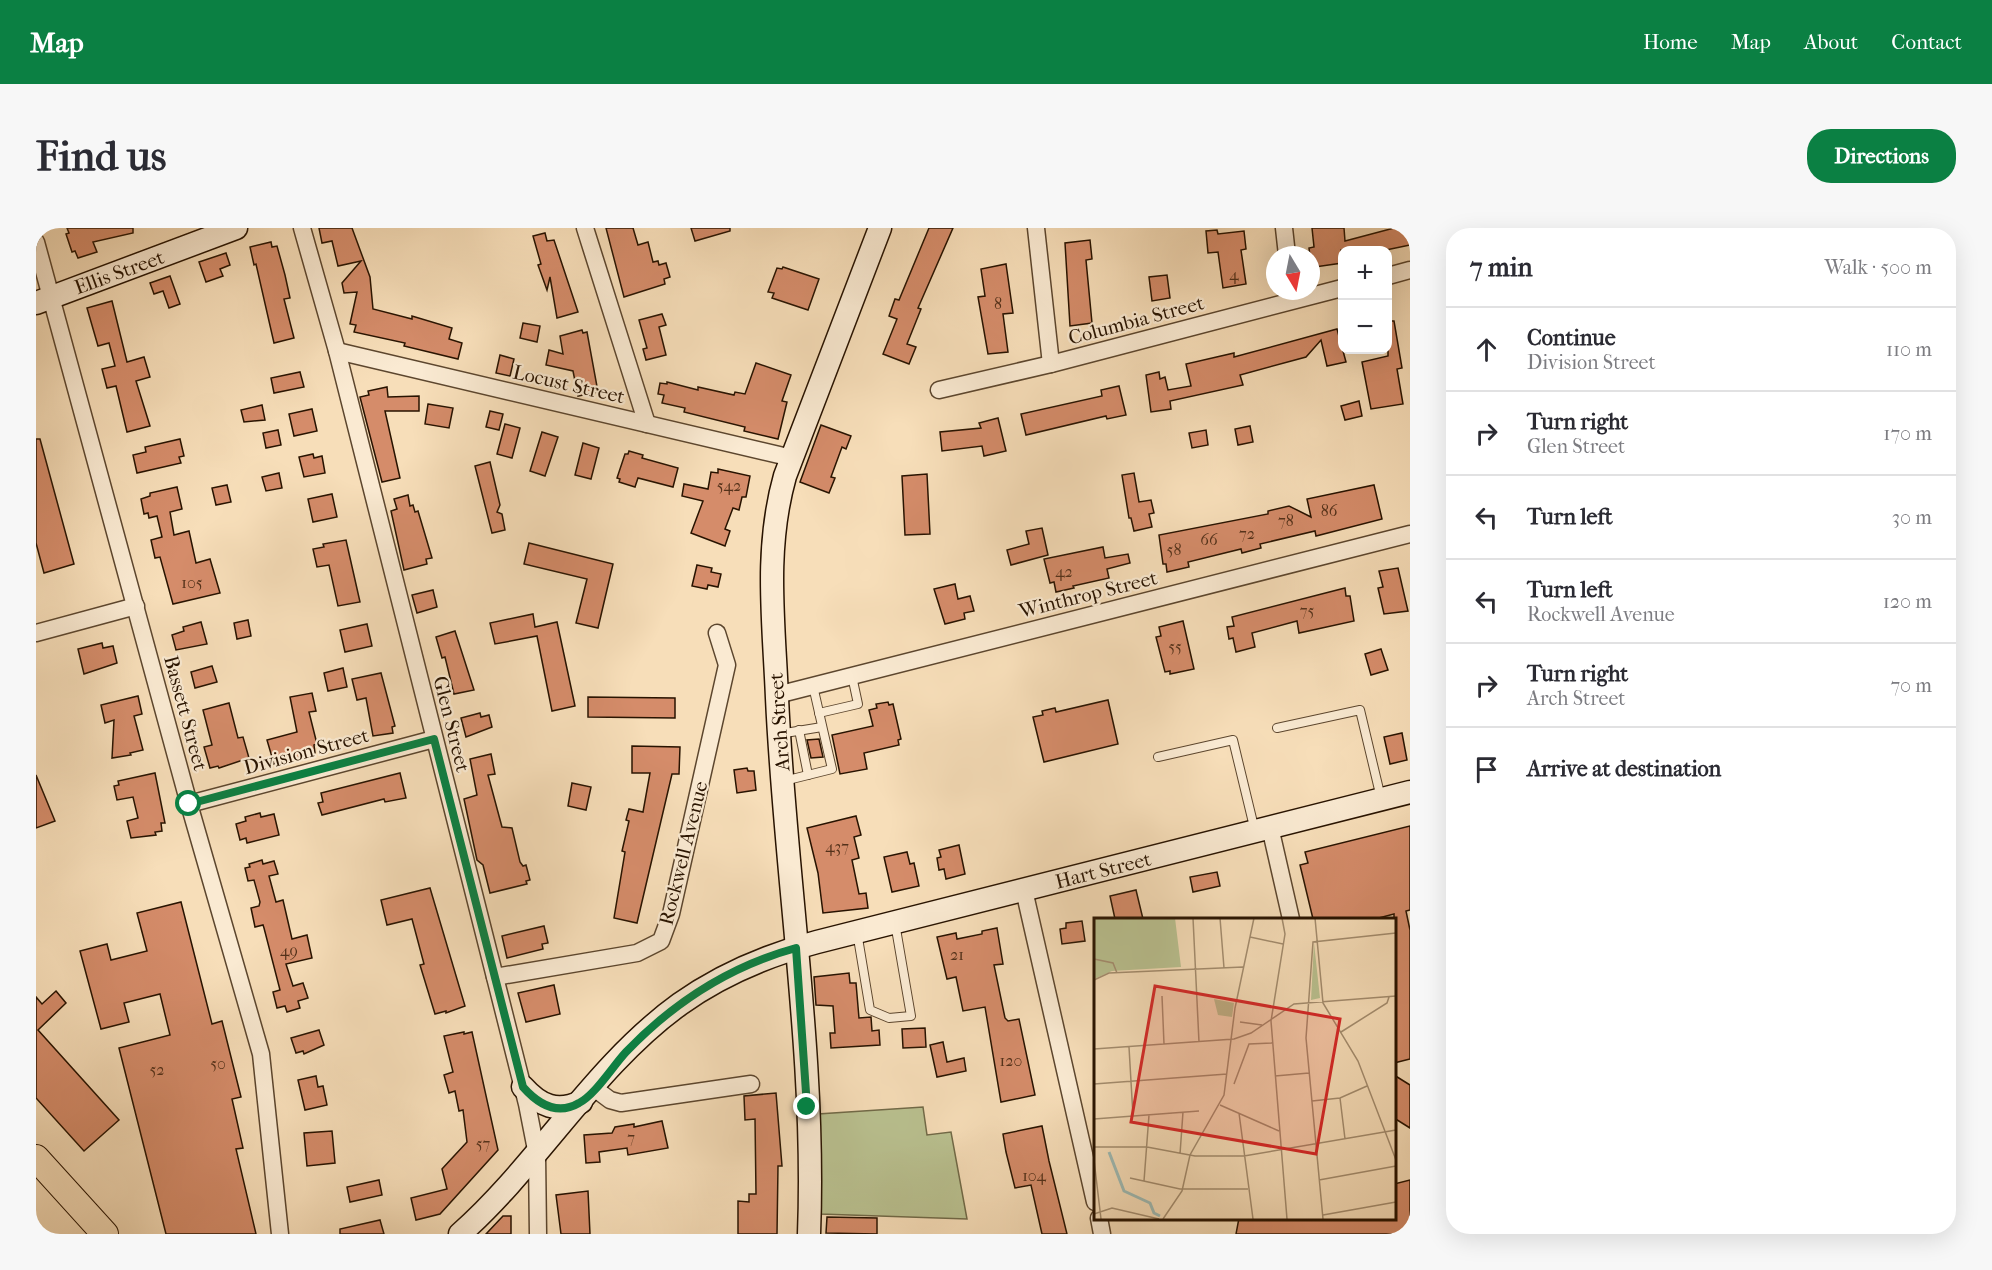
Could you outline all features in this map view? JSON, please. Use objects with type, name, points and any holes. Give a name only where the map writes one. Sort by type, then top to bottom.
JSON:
[{"type":"main road","points":[[36,1158],[105,1234]]},
{"type":"street","name":"Ellis Street","points":[[44,300],[236,228]]},
{"type":"street","name":"Glen Street","points":[[302,228],[337,351],[523,1087],[537,1152],[538,1234]]},
{"type":"street","points":[[585,228],[647,424]]},
{"type":"street","name":"Arch Street","points":[[809,1234],[811,1166],[783,782],[789,732],[777,695],[771,604],[771,556],[778,506],[792,458],[880,228]]},
{"type":"street","points":[[1036,228],[1052,364]]},
{"type":"street","points":[[1284,228],[1286,246]]},
{"type":"street","name":"Bassett Street","points":[[36,242],[44,300],[136,606],[189,804],[261,1054],[280,1234]]},
{"type":"street","points":[[1392,276],[1409,275]]},
{"type":"street","name":"Columbia Street","points":[[1320,292],[1338,289]]},
{"type":"street","name":"Columbia Street","points":[[939,390],[1052,364],[1278,300]]},
{"type":"street","name":"Locust Street","points":[[337,351],[792,458]]},
{"type":"street","name":"Winthrop Street","points":[[777,695],[1410,534]]},
{"type":"street","points":[[36,633],[136,606]]},
{"type":"street","name":"Rockwell Avenue","points":[[495,977],[637,953],[661,941],[671,914],[727,665],[717,633]]},
{"type":"street","name":"Division Street","points":[[189,804],[434,739]]},
{"type":"street","name":"Hart Street","points":[[796,948],[1410,792]]},
{"type":"street","points":[[1262,829],[1291,918]]},
{"type":"street","points":[[1024,890],[1094,1198]]},
{"type":"street","points":[[460,1234],[639,1039],[680,1004],[734,971],[796,948]]},
{"type":"street","points":[[523,1087],[536,1100],[549,1107],[567,1107],[588,1095],[621,1103],[751,1084]]},
{"type":"street","points":[[1099,1219],[1102,1234]]},
{"type":"lane","points":[[819,713],[858,704],[852,676]]},
{"type":"lane","points":[[783,782],[832,769],[813,686]]},
{"type":"lane","points":[[1277,728],[1360,710],[1382,799]]},
{"type":"lane","points":[[808,775],[789,732],[822,727]]},
{"type":"lane","points":[[1158,757],[1233,740],[1262,829]]},
{"type":"lane","points":[[857,932],[870,1010],[890,1018],[911,1016],[895,922]]},
{"type":"green space","points":[[923,1107],[927,1135],[951,1132],[967,1219],[820,1214],[818,1114]]},
{"type":"building","points":[[67,228],[133,228],[133,233],[93,242],[97,252],[78,258],[75,251],[72,252],[66,234],[69,233]]},
{"type":"building","points":[[319,228],[352,228],[370,277],[373,309],[412,319],[412,316],[452,328],[449,339],[462,343],[458,359],[404,346],[405,343],[354,332],[356,325],[350,324],[357,292],[344,293],[342,283],[361,261],[338,266],[332,241],[322,243]]},
{"type":"building","points":[[606,228],[633,228],[638,245],[648,242],[653,262],[658,261],[659,265],[666,263],[670,277],[664,279],[665,284],[624,297]]},
{"type":"building","points":[[691,228],[730,228],[730,231],[695,241]]},
{"type":"building","points":[[929,228],[953,228],[918,308],[921,309],[907,344],[916,347],[909,364],[883,354],[897,319],[889,316],[895,299],[899,300]]},
{"type":"building","points":[[1312,228],[1344,228],[1345,241],[1394,228],[1410,228],[1410,245],[1392,249],[1392,246],[1338,246],[1338,264],[1320,266],[1320,246],[1314,246]]},
{"type":"building","points":[[1217,230],[1218,234],[1244,231],[1246,249],[1241,250],[1246,284],[1223,288],[1218,252],[1208,253],[1206,231]]},
{"type":"building","points":[[545,233],[547,241],[554,240],[578,312],[557,318],[550,277],[547,290],[538,265],[541,264],[533,236]]},
{"type":"building","points":[[1090,240],[1092,259],[1086,260],[1092,323],[1070,326],[1065,243]]},
{"type":"building","points":[[271,242],[272,247],[277,246],[285,275],[290,298],[284,299],[294,338],[274,343],[250,247]]},
{"type":"building","points":[[226,253],[230,265],[220,269],[223,276],[206,282],[199,262]]},
{"type":"building","points":[[1006,264],[1013,313],[1003,314],[1008,352],[988,354],[978,297],[985,296],[981,269]]},
{"type":"building","points":[[783,267],[819,279],[808,310],[772,298],[774,293],[768,292],[777,268],[782,269]]},
{"type":"building","points":[[1167,275],[1170,298],[1152,301],[1149,277]]},
{"type":"building","points":[[170,276],[180,304],[169,308],[163,291],[154,294],[150,283]]},
{"type":"building","points":[[112,301],[127,362],[144,357],[150,377],[136,381],[150,426],[127,432],[116,386],[107,388],[102,369],[115,366],[109,343],[98,346],[87,308]]},
{"type":"building","points":[[662,314],[666,325],[659,327],[666,355],[646,360],[643,349],[647,348],[639,320]]},
{"type":"building","points":[[1392,321],[1394,321],[1402,368],[1397,369],[1403,404],[1371,409],[1362,362],[1392,354]]},
{"type":"building","points":[[523,323],[540,326],[537,342],[520,338]]},
{"type":"building","points":[[1337,329],[1338,354],[1344,354],[1346,362],[1327,366],[1321,340],[1306,357],[1240,375],[1243,385],[1170,401],[1171,409],[1151,412],[1146,375],[1159,372],[1160,379],[1165,377],[1168,390],[1191,386],[1186,364],[1234,353],[1234,357]]},
{"type":"building","points":[[582,330],[583,333],[587,332],[598,392],[578,396],[573,371],[546,365],[549,350],[563,354],[560,336]]},
{"type":"building","points":[[500,355],[514,359],[510,376],[496,373]]},
{"type":"building","points":[[756,363],[791,375],[782,401],[787,402],[778,439],[744,431],[745,427],[684,412],[685,408],[662,403],[664,395],[658,394],[660,383],[667,384],[667,382],[698,390],[698,387],[734,395],[735,392],[745,394]]},
{"type":"building","points":[[300,372],[304,387],[274,393],[271,378]]},
{"type":"building","points":[[1119,386],[1126,415],[1107,419],[1106,416],[1026,435],[1021,414],[1102,396],[1101,390]]},
{"type":"building","points":[[387,387],[388,397],[419,396],[419,411],[385,411],[400,478],[382,482],[360,397],[369,395],[368,391]]},
{"type":"building","points":[[1359,401],[1362,416],[1345,420],[1341,406]]},
{"type":"building","points":[[428,404],[453,408],[449,428],[425,424]]},
{"type":"building","points":[[262,405],[265,420],[244,422],[241,410]]},
{"type":"building","points":[[312,409],[317,431],[294,436],[289,414]]},
{"type":"building","points":[[490,411],[503,414],[499,430],[486,427]]},
{"type":"building","points":[[998,418],[1006,451],[984,456],[982,446],[942,451],[940,432],[981,428],[979,423]]},
{"type":"building","points":[[505,424],[520,428],[512,458],[497,454]]},
{"type":"building","points":[[821,425],[851,436],[846,449],[842,447],[831,477],[835,478],[829,493],[800,482]]},
{"type":"building","points":[[1250,426],[1253,442],[1238,445],[1235,429]]},
{"type":"building","points":[[278,430],[281,445],[266,448],[263,433]]},
{"type":"building","points":[[1206,430],[1208,445],[1192,448],[1189,433]]},
{"type":"building","points":[[542,432],[558,437],[545,476],[530,471]]},
{"type":"building","points":[[36,439],[40,439],[74,564],[44,573],[36,543]]},
{"type":"building","points":[[180,439],[184,456],[179,457],[181,463],[137,473],[133,455],[146,452],[145,447]]},
{"type":"building","points":[[583,443],[599,448],[591,479],[575,475]]},
{"type":"building","points":[[629,451],[643,455],[642,458],[678,468],[673,487],[638,478],[635,487],[619,482],[620,479],[617,478],[625,454]]},
{"type":"building","points":[[313,454],[314,458],[322,456],[325,473],[304,477],[299,457]]},
{"type":"building","points":[[490,462],[500,505],[497,512],[502,514],[505,530],[492,533],[475,466]]},
{"type":"building","points":[[718,469],[750,476],[746,497],[742,497],[739,510],[733,508],[725,529],[730,531],[725,546],[691,533],[703,501],[682,496],[684,484],[708,489],[711,472],[718,473]]},
{"type":"building","points":[[279,473],[282,488],[266,491],[262,477]]},
{"type":"building","points":[[1134,473],[1139,502],[1151,500],[1154,513],[1149,514],[1152,527],[1134,531],[1131,518],[1129,518],[1122,475]]},
{"type":"building","points":[[927,474],[930,534],[905,535],[902,476]]},
{"type":"building","points":[[227,485],[231,502],[216,505],[212,488]]},
{"type":"building","points":[[1374,485],[1382,519],[1316,536],[1315,531],[1260,544],[1261,548],[1242,553],[1241,549],[1188,562],[1189,567],[1167,572],[1166,564],[1163,564],[1159,535],[1268,514],[1268,511],[1289,506],[1311,517],[1307,499]]},
{"type":"building","points":[[177,487],[182,509],[170,512],[174,535],[189,531],[196,563],[210,559],[220,593],[173,604],[160,557],[155,558],[151,540],[162,537],[157,516],[149,518],[148,513],[144,514],[141,499],[150,496],[150,493]]},
{"type":"building","points":[[332,494],[337,517],[313,522],[308,499]]},
{"type":"building","points":[[408,495],[410,506],[413,505],[415,512],[418,511],[432,558],[426,559],[427,564],[404,570],[391,511],[397,509],[394,499]]},
{"type":"building","points":[[1042,528],[1048,555],[1011,565],[1007,550],[1029,544],[1026,531]]},
{"type":"building","points":[[346,540],[360,602],[338,606],[329,565],[317,567],[313,549],[324,547],[323,544]]},
{"type":"building","points":[[529,543],[613,564],[598,628],[576,623],[587,579],[524,564]]},
{"type":"building","points":[[1103,547],[1105,558],[1128,554],[1130,563],[1107,569],[1109,578],[1056,592],[1054,582],[1050,583],[1044,559]]},
{"type":"building","points":[[697,565],[712,568],[711,572],[721,574],[718,587],[708,585],[707,589],[692,586]]},
{"type":"building","points":[[1398,568],[1408,611],[1384,614],[1378,588],[1383,587],[1379,571]]},
{"type":"building","points":[[955,584],[958,599],[970,596],[974,611],[964,613],[965,619],[945,624],[934,589]]},
{"type":"building","points":[[1345,588],[1346,596],[1350,596],[1354,621],[1299,633],[1297,621],[1252,633],[1255,647],[1236,652],[1233,638],[1229,639],[1227,627],[1234,626],[1232,617]]},
{"type":"building","points":[[433,590],[437,607],[417,613],[412,595]]},
{"type":"building","points":[[533,614],[535,627],[557,622],[575,706],[552,711],[537,636],[495,644],[490,623]]},
{"type":"building","points":[[248,620],[251,636],[237,639],[234,623]]},
{"type":"building","points":[[1183,621],[1194,669],[1170,674],[1170,671],[1165,672],[1156,637],[1161,636],[1159,627]]},
{"type":"building","points":[[201,622],[207,644],[176,650],[172,635],[184,631],[183,627]]},
{"type":"building","points":[[367,624],[372,646],[345,652],[340,630]]},
{"type":"building","points":[[455,631],[474,690],[454,694],[445,657],[442,658],[436,637]]},
{"type":"building","points":[[102,643],[103,648],[113,646],[117,663],[84,674],[78,649]]},
{"type":"building","points":[[1381,649],[1388,670],[1371,675],[1365,654]]},
{"type":"building","points":[[212,666],[217,682],[195,688],[191,672]]},
{"type":"building","points":[[343,668],[347,687],[328,691],[324,673]]},
{"type":"building","points":[[381,673],[395,726],[392,727],[393,733],[373,736],[366,698],[357,700],[352,679]]},
{"type":"building","points":[[312,693],[316,711],[309,712],[317,744],[314,745],[315,753],[274,764],[267,740],[297,732],[290,697]]},
{"type":"building","points":[[138,696],[142,714],[134,716],[143,750],[130,753],[131,755],[112,758],[114,720],[105,723],[101,705]]},
{"type":"building","points":[[588,697],[675,698],[675,718],[588,717]]},
{"type":"building","points":[[1108,700],[1118,744],[1044,762],[1033,717],[1043,715],[1042,711],[1055,708],[1056,712]]},
{"type":"building","points":[[888,702],[889,705],[893,704],[901,739],[898,740],[899,745],[864,753],[867,769],[840,774],[832,735],[873,726],[869,710],[877,708],[876,704]]},
{"type":"building","points":[[229,703],[238,738],[243,737],[249,758],[219,768],[218,766],[210,768],[204,747],[212,745],[203,710]]},
{"type":"building","points":[[480,713],[481,717],[489,715],[492,727],[466,737],[461,718]]},
{"type":"building","points":[[1402,733],[1407,760],[1390,764],[1384,737]]},
{"type":"building","points":[[819,739],[823,757],[811,758],[807,740]]},
{"type":"building","points":[[632,746],[680,747],[679,774],[672,774],[637,923],[614,918],[625,852],[622,851],[629,821],[626,820],[629,809],[643,812],[650,773],[632,773]]},
{"type":"building","points":[[491,754],[495,774],[488,775],[502,827],[512,828],[520,862],[523,866],[526,865],[530,880],[526,881],[527,884],[490,893],[483,865],[477,860],[464,799],[477,795],[470,759]]},
{"type":"building","points":[[747,768],[748,771],[754,771],[756,790],[737,793],[734,770]]},
{"type":"building","points":[[155,773],[165,823],[161,823],[162,831],[155,832],[156,835],[131,838],[127,821],[138,818],[133,797],[117,800],[114,786],[119,785],[118,781]]},
{"type":"building","points":[[400,773],[406,798],[385,802],[384,799],[322,815],[318,803],[323,802],[321,793]]},
{"type":"building","points":[[36,775],[55,821],[36,828]]},
{"type":"building","points":[[572,783],[591,787],[586,810],[568,806]]},
{"type":"building","points":[[260,813],[261,817],[274,814],[279,835],[247,843],[246,838],[240,840],[236,824],[246,821],[245,817]]},
{"type":"building","points":[[856,816],[861,835],[854,837],[859,858],[852,860],[859,894],[866,893],[868,908],[823,913],[818,873],[807,828]]},
{"type":"building","points":[[1410,826],[1410,910],[1406,911],[1410,930],[1410,1059],[1395,1063],[1394,914],[1379,918],[1313,918],[1300,865],[1308,863],[1305,852]]},
{"type":"building","points":[[959,845],[965,874],[946,879],[944,869],[939,870],[937,858],[941,857],[939,850]]},
{"type":"building","points":[[907,852],[910,864],[914,863],[919,886],[892,892],[884,857]]},
{"type":"building","points":[[262,860],[263,864],[274,861],[278,874],[269,876],[276,902],[283,900],[292,939],[307,935],[312,958],[286,964],[293,986],[303,983],[308,998],[298,1001],[300,1008],[287,1012],[285,1006],[277,1008],[273,992],[280,990],[264,928],[263,925],[255,927],[251,908],[259,906],[260,902],[254,880],[248,881],[245,868],[250,867],[249,864]]},
{"type":"building","points":[[1217,872],[1220,886],[1193,892],[1190,877]]},
{"type":"building","points":[[430,888],[465,1006],[446,1013],[446,1011],[435,1014],[420,965],[424,964],[412,919],[387,925],[381,900]]},
{"type":"building","points":[[1136,890],[1143,918],[1115,918],[1110,896]]},
{"type":"building","points":[[181,902],[212,1024],[222,1021],[241,1097],[232,1099],[243,1148],[236,1149],[256,1234],[166,1234],[119,1048],[170,1035],[160,994],[124,1003],[129,1022],[101,1029],[80,951],[107,944],[111,960],[147,951],[137,913]]},
{"type":"building","points":[[1082,921],[1085,941],[1062,944],[1060,929],[1066,928],[1066,923]]},
{"type":"building","points":[[544,926],[548,943],[542,944],[543,949],[507,958],[502,936]]},
{"type":"building","points":[[997,928],[1003,964],[994,965],[1005,1018],[1008,1021],[1019,1019],[1035,1095],[1001,1102],[985,1007],[963,1011],[956,977],[947,979],[937,937],[956,933],[957,939],[982,934],[982,931]]},
{"type":"building","points":[[849,973],[850,983],[856,983],[859,1018],[871,1017],[872,1031],[879,1030],[880,1045],[831,1048],[830,1033],[835,1033],[833,1006],[816,1005],[814,977]]},
{"type":"building","points":[[554,985],[560,1014],[526,1022],[518,993]]},
{"type":"building","points":[[56,991],[66,1003],[38,1030],[119,1120],[84,1151],[36,1098],[36,997],[42,1004]]},
{"type":"building","points":[[925,1028],[926,1047],[903,1048],[902,1029]]},
{"type":"building","points":[[319,1030],[324,1045],[304,1054],[303,1051],[296,1053],[291,1038]]},
{"type":"building","points":[[464,1032],[464,1034],[472,1032],[498,1150],[440,1214],[416,1220],[411,1198],[447,1189],[442,1169],[467,1142],[463,1110],[459,1111],[455,1091],[449,1093],[444,1075],[453,1072],[444,1036]]},
{"type":"building","points":[[943,1042],[947,1062],[964,1058],[966,1071],[937,1077],[930,1045]]},
{"type":"building","points":[[316,1076],[318,1087],[323,1086],[327,1105],[305,1110],[298,1080]]},
{"type":"building","points":[[1395,1076],[1410,1085],[1410,1128],[1395,1119]]},
{"type":"building","points":[[776,1093],[782,1166],[778,1166],[777,1234],[738,1234],[738,1201],[749,1202],[749,1194],[756,1194],[755,1119],[745,1120],[744,1096]]},
{"type":"building","points":[[662,1121],[668,1148],[628,1155],[627,1148],[599,1152],[600,1162],[586,1163],[584,1135],[612,1133],[615,1127],[634,1124],[634,1127]]},
{"type":"building","points":[[1042,1126],[1067,1234],[1042,1234],[1031,1185],[1015,1188],[1006,1152],[1003,1134]]},
{"type":"building","points":[[332,1131],[335,1163],[307,1166],[304,1133]]},
{"type":"building","points":[[379,1180],[382,1195],[350,1202],[347,1187]]},
{"type":"building","points":[[1410,1180],[1410,1234],[1236,1234],[1239,1219],[1395,1219],[1395,1184]]},
{"type":"building","points":[[588,1191],[590,1234],[561,1234],[556,1195]]},
{"type":"building","points":[[503,1216],[511,1216],[511,1234],[486,1234]]},
{"type":"building","points":[[827,1217],[877,1218],[877,1234],[826,1233]]},
{"type":"building","points":[[380,1220],[384,1234],[340,1234],[340,1229]]},
{"type":"route","points":[[189,804],[434,739],[523,1087],[536,1100],[553,1108],[567,1107],[581,1102],[639,1039],[680,1004],[734,971],[796,948],[807,1107]]}]
